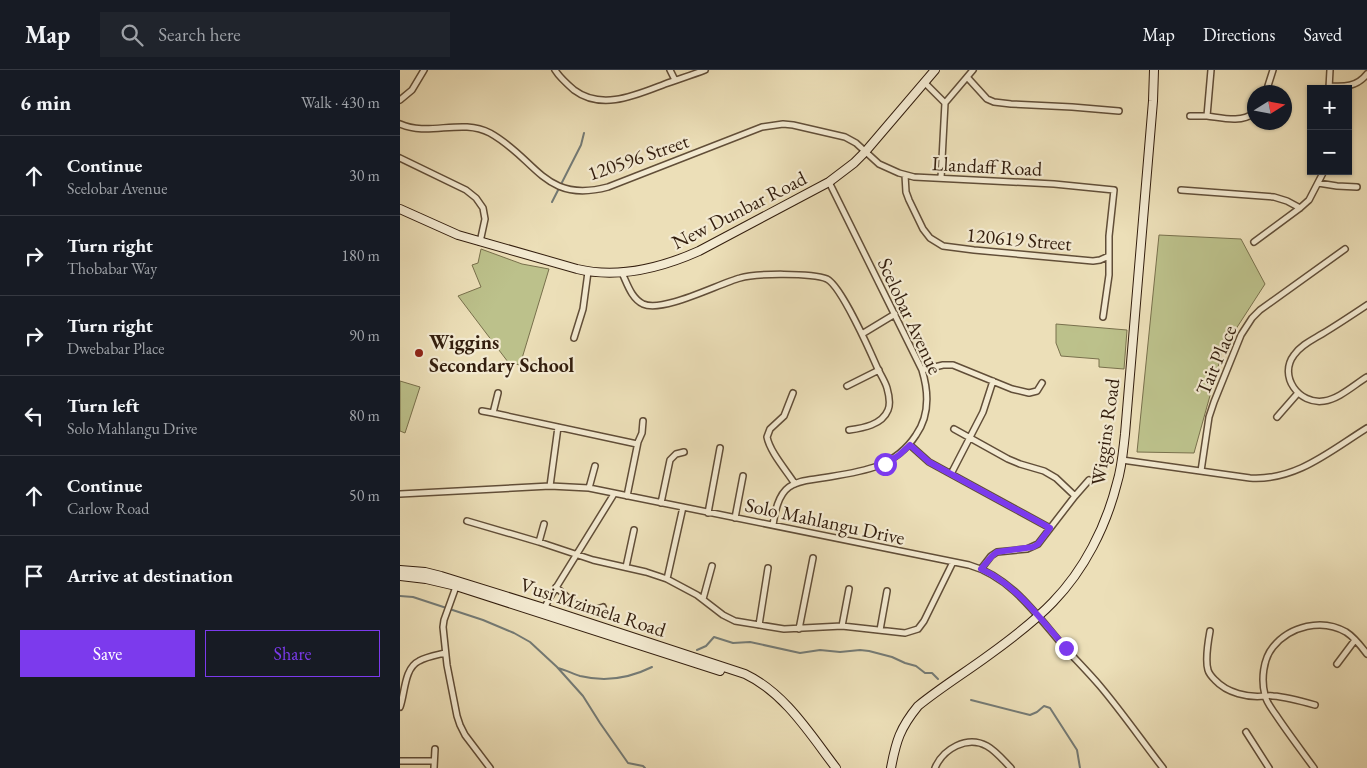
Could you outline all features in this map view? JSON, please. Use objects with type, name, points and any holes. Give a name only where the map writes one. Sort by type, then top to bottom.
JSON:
[{"type":"street","points":[[400,100],[412,90],[424,70]]},
{"type":"street","points":[[556,70],[567,84],[578,93],[589,98],[611,101],[638,94],[706,70]]},
{"type":"street","points":[[670,70],[676,80]]},
{"type":"street","name":"New Dunbar Road","points":[[400,209],[458,235],[588,272],[622,273],[650,269],[700,251],[829,182],[865,152],[935,70]]},
{"type":"street","points":[[941,178],[945,103],[973,70]]},
{"type":"street","name":"Wiggins Road","points":[[891,768],[900,734],[918,706],[984,659],[1038,616],[1067,586],[1093,546],[1111,502],[1118,482],[1122,460],[1153,101],[1154,70]]},
{"type":"street","name":"Wiggins Road","points":[[1153,101],[1159,70]]},
{"type":"street","points":[[1207,116],[1211,70]]},
{"type":"street","points":[[1268,85],[1273,70]]},
{"type":"street","points":[[1329,85],[1330,70]]},
{"type":"street","points":[[1352,86],[1364,79],[1367,74]]},
{"type":"street","points":[[967,77],[987,99],[994,102],[1072,106],[1119,111]]},
{"type":"street","points":[[924,82],[945,103]]},
{"type":"street","points":[[1190,116],[1235,119],[1247,117]]},
{"type":"street","name":"120596 Street","points":[[400,124],[420,129],[462,126],[482,130],[503,142],[552,183],[566,190],[579,192],[599,190],[747,132],[762,127],[783,124],[850,139],[865,152]]},
{"type":"street","name":"Llandaff Road","points":[[865,152],[879,164],[905,175],[1054,184],[1114,190],[1109,236],[1109,256]]},
{"type":"street","points":[[400,158],[466,190],[476,198],[483,208],[485,219],[480,242]]},
{"type":"street","name":"120619 Street","points":[[905,175],[906,192],[923,229],[930,238],[943,246],[1093,261],[1109,256]]},
{"type":"street","points":[[1254,242],[1309,200],[1322,175]]},
{"type":"street","name":"Scelobar Avenue","points":[[795,484],[876,468],[894,459],[910,445],[923,422],[927,406],[926,383],[922,370],[829,182]]},
{"type":"street","points":[[1318,183],[1357,187]]},
{"type":"street","points":[[1181,190],[1280,198],[1300,208]]},
{"type":"street","name":"Tait Place","points":[[1201,471],[1209,417],[1241,335],[1252,318],[1260,310],[1345,249]]},
{"type":"street","points":[[1103,317],[1109,275],[1109,256]]},
{"type":"street","points":[[574,338],[583,309],[588,272]]},
{"type":"street","points":[[622,273],[635,297],[643,304],[653,306],[667,304],[708,291],[740,278],[754,275],[769,274],[822,278],[830,282],[836,288],[862,334],[889,394],[887,412],[880,420],[864,427],[849,430]]},
{"type":"street","points":[[1367,305],[1306,343],[1291,359],[1289,371],[1291,383],[1298,393],[1314,402],[1325,401],[1341,394],[1367,376]]},
{"type":"street","points":[[862,334],[895,314]]},
{"type":"street","points":[[922,370],[943,365],[953,365],[1028,393],[1038,392],[1042,383]]},
{"type":"street","points":[[847,386],[878,370]]},
{"type":"street","points":[[951,474],[983,412],[993,380]]},
{"type":"street","points":[[493,413],[498,393]]},
{"type":"street","points":[[773,525],[781,498],[789,487],[795,484],[769,444],[767,437],[768,433],[784,416],[793,393]]},
{"type":"street","points":[[1277,417],[1298,393]]},
{"type":"street","points":[[482,411],[637,444]]},
{"type":"street","points":[[627,496],[637,444],[642,433],[644,421]]},
{"type":"street","points":[[550,486],[558,427]]},
{"type":"street","points":[[1122,460],[1262,479],[1277,477],[1312,463],[1367,428]]},
{"type":"street","points":[[954,429],[1008,459],[1044,470],[1056,478],[1075,496]]},
{"type":"street","points":[[910,445],[929,462],[1050,528]]},
{"type":"street","points":[[708,513],[720,448]]},
{"type":"street","points":[[662,503],[670,460],[676,454],[684,452]]},
{"type":"street","points":[[589,488],[595,466]]},
{"type":"street","points":[[735,518],[743,476]]},
{"type":"street","points":[[981,569],[997,552],[1033,547],[1038,544],[1089,480]]},
{"type":"street","name":"Solo Mahlangu Drive","points":[[400,494],[550,486],[589,488],[981,569],[1010,587],[1038,616],[1100,686],[1163,768]]},
{"type":"street","points":[[543,611],[614,494]]},
{"type":"street","points":[[667,579],[683,508]]},
{"type":"street","points":[[467,521],[576,555],[667,579],[703,599],[731,620],[784,629],[842,626],[905,633],[918,629],[929,613],[953,562]]},
{"type":"street","points":[[539,542],[544,524]]},
{"type":"street","points":[[626,567],[634,530]]},
{"type":"street","points":[[799,629],[813,558]]},
{"type":"street","points":[[703,599],[712,566]]},
{"type":"street","points":[[759,625],[768,568]]},
{"type":"street","name":"Vusi Mzimela Road","points":[[400,570],[433,574],[543,611],[745,674],[762,683],[792,710],[836,768]]},
{"type":"street","name":"Vusi Mzimela Road","points":[[400,576],[457,583]]},
{"type":"street","points":[[457,583],[444,620],[442,634],[445,653],[460,725],[490,768]]},
{"type":"street","points":[[556,587],[575,605],[588,610],[597,610],[603,607]]},
{"type":"street","points":[[842,626],[849,589]]},
{"type":"street","points":[[880,630],[887,591]]},
{"type":"street","points":[[1314,768],[1265,696],[1264,680],[1267,660],[1272,648],[1288,634],[1306,626],[1321,625],[1333,626],[1346,632],[1367,654]]},
{"type":"street","points":[[1210,631],[1207,646],[1208,670],[1212,677],[1227,690],[1248,695],[1272,696],[1315,704]]},
{"type":"street","points":[[1337,664],[1355,640]]},
{"type":"street","points":[[400,708],[406,680],[414,664],[420,660],[445,653]]},
{"type":"street","points":[[1246,732],[1269,768]]},
{"type":"street","points":[[935,768],[941,756],[951,748],[963,743],[973,742],[987,746],[1011,768]]},
{"type":"street","points":[[434,768],[435,749]]},
{"type":"street","points":[[400,761],[433,761]]},
{"type":"green space","points":[[1159,235],[1241,239],[1265,284],[1223,349],[1194,453],[1137,452]]},
{"type":"green space","points":[[481,249],[522,264],[549,269],[520,365],[508,362],[458,296],[481,287],[472,265],[478,263]]},
{"type":"green space","points":[[1056,324],[1127,330],[1124,369],[1099,367],[1099,359],[1061,356],[1056,343]]},
{"type":"green space","points":[[400,381],[420,387],[405,433],[400,431]]},
{"type":"waterway","points":[[552,202],[581,145],[584,133]]},
{"type":"waterway","points":[[400,596],[413,597],[483,620],[530,642],[557,667],[583,696],[628,763],[645,768]]},
{"type":"waterway","points":[[697,650],[706,646],[714,637],[733,643],[750,642],[800,653],[820,650],[840,652],[869,651],[916,666],[925,673],[932,673],[938,679]]},
{"type":"waterway","points":[[558,668],[589,678],[608,679],[635,674],[652,667]]},
{"type":"waterway","points":[[971,700],[1030,715],[1044,706],[1050,708],[1077,750],[1080,768]]},
{"type":"place","name":"Wiggins Secondary School","points":[[419,353]]},
{"type":"route","points":[[885,464],[910,445],[929,462],[1050,528],[1038,544],[1033,547],[997,552],[981,569],[1014,591],[1066,648]]}]
